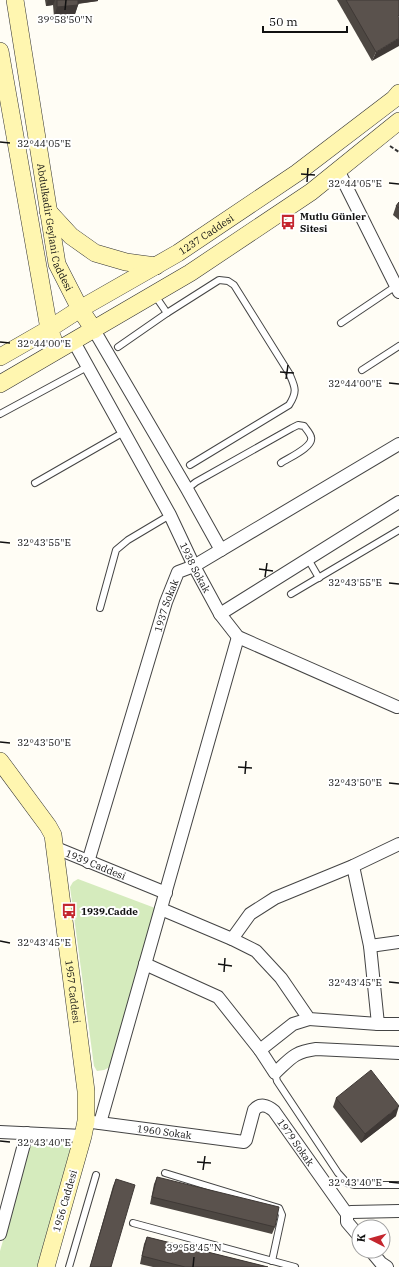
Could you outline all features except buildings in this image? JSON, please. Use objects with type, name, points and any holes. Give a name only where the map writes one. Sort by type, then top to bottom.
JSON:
[{"type":"street","name":"Abdulkadir Geylani Caddesi","points":[[15,0],[48,211],[58,264],[80,309],[94,330]]},
{"type":"street","name":"Abdulkadir Geylani Caddesi","points":[[0,51],[3,87],[49,329],[58,351]]},
{"type":"street","name":"1237 Caddesi","points":[[0,357],[178,253],[297,173],[399,93]]},
{"type":"street","points":[[0,384],[190,273],[311,192],[399,121]]},
{"type":"street","points":[[338,170],[397,289]]},
{"type":"street","points":[[48,211],[70,236],[95,252],[126,262],[156,266]]},
{"type":"street","points":[[94,330],[221,550]]},
{"type":"street","name":"1938 Sokak","points":[[74,342],[170,515],[194,566],[220,614],[238,637],[398,708]]},
{"type":"street","name":"1937 Sokak","points":[[88,862],[166,602],[178,572],[194,566],[399,444]]},
{"type":"street","points":[[220,614],[399,502]]},
{"type":"street","points":[[90,1126],[145,964],[238,637]]},
{"type":"street","name":"1939 Caddesi","points":[[0,761],[48,826],[53,835],[56,848],[166,892]]},
{"type":"street","points":[[232,939],[250,914],[275,898],[353,866],[399,844]]},
{"type":"street","name":"1957 Caddesi","points":[[56,848],[90,1126]]},
{"type":"street","points":[[353,866],[370,946],[378,1024]]},
{"type":"street","points":[[161,909],[232,939],[256,951],[281,978],[310,1019]]},
{"type":"street","points":[[370,946],[399,942]]},
{"type":"street","points":[[145,964],[218,997],[260,1050],[275,1073],[292,1057],[302,1051],[316,1049],[399,1053]]},
{"type":"street","points":[[260,1050],[293,1024],[310,1019],[399,1024]]},
{"type":"street","name":"1960 Sokak","points":[[0,1132],[27,1133],[90,1126],[244,1142],[246,1140],[256,1107],[261,1105],[270,1108]]},
{"type":"street","name":"1979 Sokak","points":[[270,1108],[347,1214],[347,1222],[351,1227]]},
{"type":"street","name":"1956 Caddesi","points":[[46,1267],[90,1126]]},
{"type":"street","points":[[0,1234],[27,1133]]},
{"type":"street","points":[[347,1214],[351,1212],[399,1211]]},
{"type":"lane","points":[[118,347],[167,313],[219,280],[228,281],[234,284],[289,373],[296,388],[294,397],[289,405],[190,465]]},
{"type":"lane","points":[[341,323],[397,289]]},
{"type":"lane","points":[[154,294],[167,313]]},
{"type":"lane","points":[[362,370],[399,346]]},
{"type":"lane","points":[[0,414],[87,367]]},
{"type":"lane","points":[[187,489],[196,482],[292,428],[298,425],[304,426],[311,438],[311,443],[306,448],[281,463]]},
{"type":"lane","points":[[35,483],[124,432]]},
{"type":"lane","points":[[100,608],[116,550],[128,540],[170,515]]},
{"type":"lane","points":[[291,594],[399,530]]},
{"type":"lane","points":[[308,559],[319,578]]},
{"type":"lane","points":[[275,1073],[277,1081],[338,1174],[347,1183],[355,1185],[399,1185]]},
{"type":"lane","points":[[165,1173],[279,1208],[282,1215],[272,1261]]},
{"type":"lane","points":[[69,1267],[96,1175]]},
{"type":"lane","points":[[133,1223],[295,1267]]},
{"type":"green space","points":[[78,879],[155,908],[156,916],[110,1067],[97,1071],[94,1066],[70,887],[73,882]]},
{"type":"green space","points":[[35,1144],[66,1145],[70,1150],[37,1267],[0,1267],[0,1251],[30,1147]]},
{"type":"place","name":"Mutlu Günler Sitesi","points":[[288,222]]},
{"type":"place","name":"1939.Cadde","points":[[69,911]]}]
